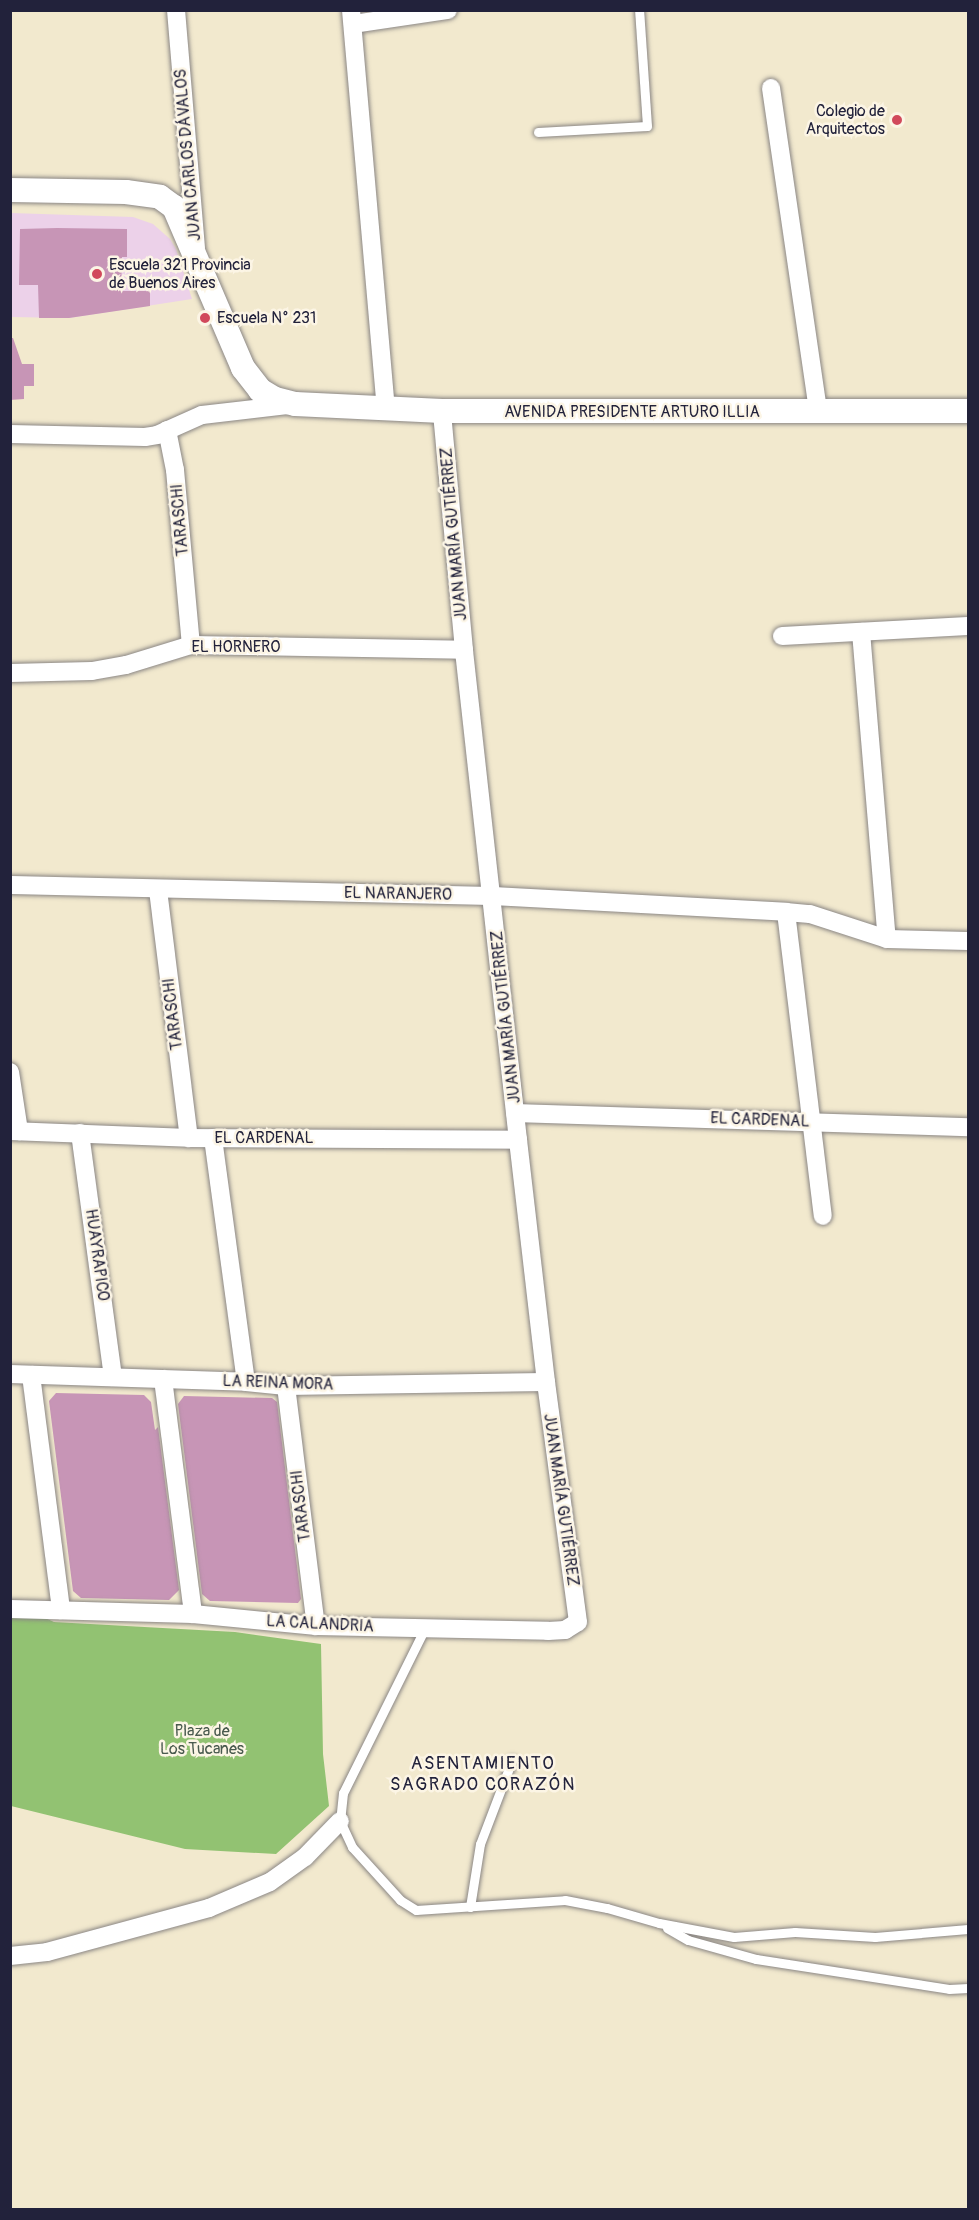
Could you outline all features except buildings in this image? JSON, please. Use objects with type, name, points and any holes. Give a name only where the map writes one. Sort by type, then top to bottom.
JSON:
[{"type":"street","name":"JUAN CARLOS DÁVALOS","points":[[176,10],[197,255],[243,368],[260,390],[275,399],[295,404]]},
{"type":"street","points":[[387,410],[352,17],[448,10]]},
{"type":"street","points":[[771,88],[818,412]]},
{"type":"street","points":[[10,190],[126,192],[160,197],[174,207],[197,255]]},
{"type":"street","points":[[10,434],[145,437],[202,415],[295,404]]},
{"type":"street","name":"AVENIDA PRESIDENTE ARTURO ILLIA","points":[[295,404],[442,411],[969,411]]},
{"type":"street","name":"JUAN MARÍA GUTIÉRREZ","points":[[442,411],[464,650],[493,896],[518,1140],[546,1382],[578,1622]]},
{"type":"street","name":"TARASCHI","points":[[167,430],[175,470],[191,645]]},
{"type":"street","points":[[783,636],[969,626]]},
{"type":"street","points":[[861,632],[886,939]]},
{"type":"street","name":"EL HORNERO","points":[[10,673],[92,671],[126,665],[191,645],[464,650]]},
{"type":"street","name":"EL NARANJERO","points":[[10,885],[493,896],[786,912],[810,914],[886,939],[969,941]]},
{"type":"street","name":"TARASCHI","points":[[158,890],[189,1137]]},
{"type":"street","points":[[786,912],[823,1216]]},
{"type":"street","points":[[10,1072],[15,1131]]},
{"type":"street","name":"EL CARDENAL","points":[[515,1113],[969,1127]]},
{"type":"street","name":"EL CARDENAL","points":[[15,1131],[213,1138],[518,1140]]},
{"type":"street","name":"HUAYRAPICO","points":[[80,1133],[113,1377]]},
{"type":"street","points":[[213,1138],[246,1382]]},
{"type":"street","name":"LA REINA MORA","points":[[10,1374],[246,1382],[286,1386],[546,1382]]},
{"type":"street","points":[[31,1375],[61,1610]]},
{"type":"street","points":[[163,1379],[193,1614]]},
{"type":"street","name":"TARASCHI","points":[[286,1386],[316,1626]]},
{"type":"street","name":"LA CALANDRIA","points":[[10,1609],[193,1614],[316,1626],[548,1631],[565,1630],[578,1622]]},
{"type":"street","points":[[10,1956],[47,1952],[209,1908],[270,1882],[305,1857],[340,1821]]},
{"type":"lane","points":[[538,132],[647,126],[639,10]]},
{"type":"lane","points":[[425,1628],[343,1793],[340,1821],[352,1847],[400,1900],[416,1910],[565,1900],[607,1908],[659,1923],[734,1936],[795,1932],[875,1937],[969,1929]]},
{"type":"lane","points":[[470,1907],[480,1844],[512,1760]]},
{"type":"lane","points":[[659,1923],[688,1940],[756,1959],[949,1989],[969,1988]]},
{"type":"shaded area","name":"Escuela 321 Provincia de Buenos Aires","points":[[11,213],[133,217],[153,224],[170,239],[176,249],[192,299],[69,318],[11,317]]},
{"type":"green space","name":"Plaza de Los Tucanes","points":[[11,1602],[54,1622],[235,1632],[321,1644],[323,1754],[329,1806],[276,1854],[185,1849],[11,1806]]},
{"type":"place","name":"Colegio de Arquitectos","points":[[897,120]]},
{"type":"place","name":"Escuela 321 Provincia de Buenos Aires","points":[[97,274]]},
{"type":"place","name":"Escuela N° 231","points":[[205,318]]},
{"type":"district","name":"ASENTAMIENTO SAGRADO CORAZÓN","points":[[483,1775]]}]
